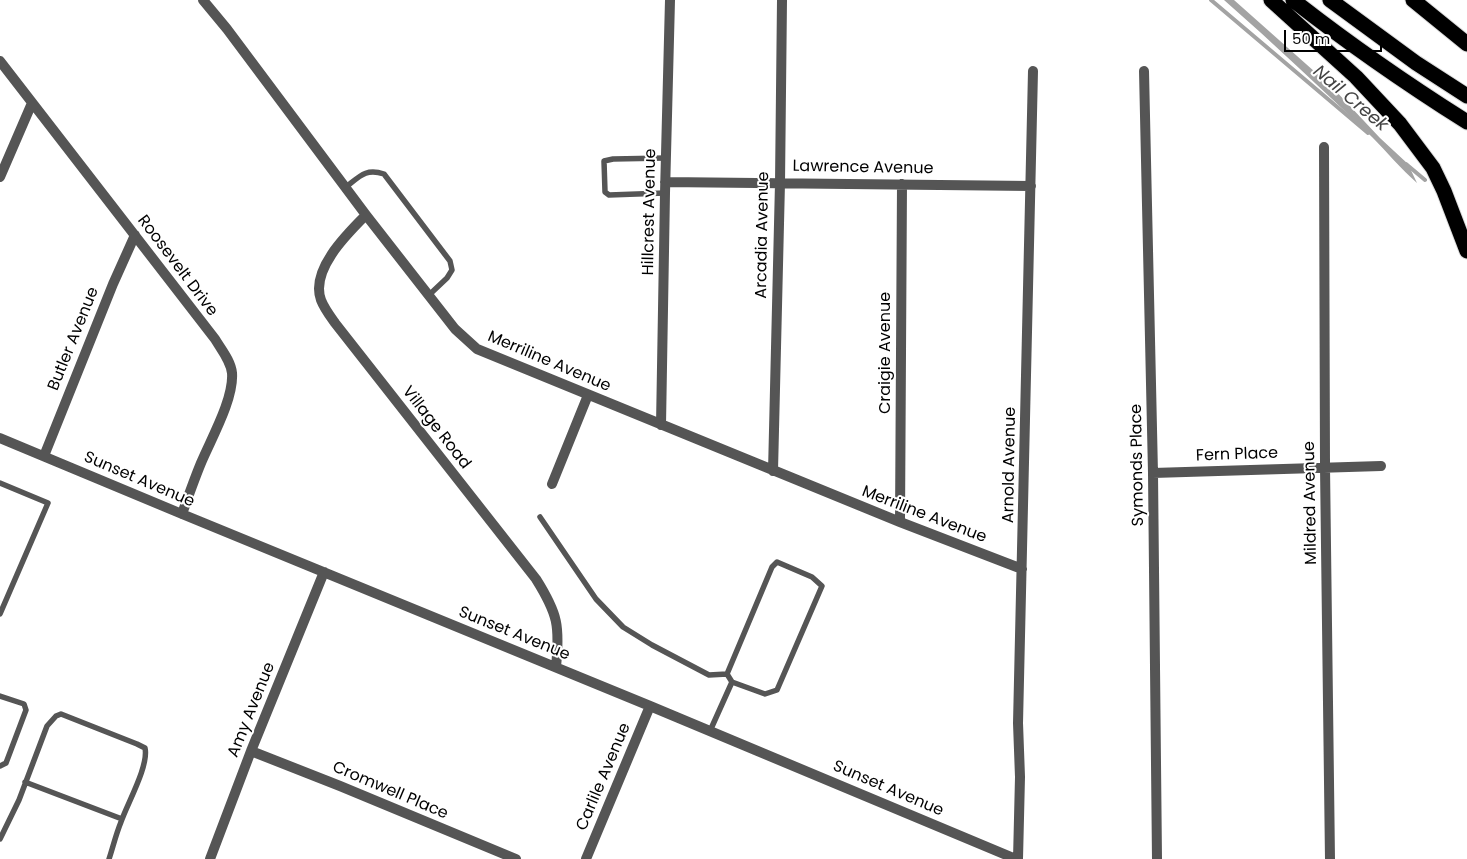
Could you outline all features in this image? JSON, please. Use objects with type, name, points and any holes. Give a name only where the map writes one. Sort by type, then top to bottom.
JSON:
[{"type":"highway","points":[[1271,0],[1356,77],[1400,124],[1434,168],[1467,251]]},
{"type":"highway","points":[[1293,0],[1341,37],[1467,122]]},
{"type":"highway","points":[[1330,0],[1416,63],[1467,96]]},
{"type":"highway","points":[[1413,0],[1467,44]]},
{"type":"street","name":"Merriline Avenue","points":[[203,0],[429,296],[455,329],[477,349],[900,522],[1022,569]]},
{"type":"street","name":"Hillcrest Avenue","points":[[661,425],[670,0]]},
{"type":"street","name":"Arcadia Avenue","points":[[774,471],[782,0]]},
{"type":"street","name":"Roosevelt Drive","points":[[0,61],[228,359],[232,371],[232,386],[182,514]]},
{"type":"street","name":"Arnold Avenue","points":[[1017,859],[1020,777],[1018,723],[1033,71]]},
{"type":"street","name":"Symonds Place","points":[[1144,71],[1153,473],[1157,859]]},
{"type":"street","points":[[0,177],[32,103]]},
{"type":"street","name":"Mildred Avenue","points":[[1324,147],[1330,859]]},
{"type":"street","name":"Lawrence Avenue","points":[[665,182],[1031,186]]},
{"type":"street","name":"Craigie Avenue","points":[[900,522],[902,184]]},
{"type":"street","name":"Village Road","points":[[366,214],[348,233],[326,263],[319,280],[318,289],[321,301],[335,324],[536,579],[550,602],[555,616],[558,642],[556,667]]},
{"type":"street","name":"Butler Avenue","points":[[44,456],[109,293],[135,235]]},
{"type":"street","points":[[552,484],[588,395]]},
{"type":"street","name":"Sunset Avenue","points":[[1,441],[44,456],[1017,859]]},
{"type":"street","name":"Fern Place","points":[[1153,473],[1381,466]]},
{"type":"street","name":"Amy Avenue","points":[[210,859],[251,751],[324,572]]},
{"type":"street","name":"Carlile Avenue","points":[[586,859],[650,706]]},
{"type":"street","name":"Cromwell Place","points":[[251,751],[516,859]]},
{"type":"lane","points":[[665,193],[609,195],[605,192],[604,161],[613,159],[666,158]]},
{"type":"lane","points":[[346,187],[364,172],[375,171],[384,174],[450,261],[452,270],[447,278],[429,296]]},
{"type":"lane","points":[[0,483],[48,503],[0,614]]},
{"type":"lane","points":[[540,517],[596,599],[623,627],[652,645],[709,675],[727,674]]},
{"type":"lane","points":[[778,562],[812,577],[822,586],[777,690],[765,694],[732,682],[727,674],[772,567],[778,562]]},
{"type":"lane","points":[[710,731],[732,682]]},
{"type":"lane","points":[[0,696],[24,704],[26,710],[6,763],[0,766]]},
{"type":"lane","points":[[0,839],[19,800],[47,726],[56,716],[61,714],[145,748],[146,755],[142,770],[122,819],[109,859]]},
{"type":"lane","points":[[26,782],[122,819]]},
{"type":"shaded area","points":[[1224,0],[1234,0],[1333,88],[1380,138],[1408,164],[1417,183],[1372,137]]},
{"type":"waterway","name":"Nail Creek","points":[[1211,0],[1368,133]]},
{"type":"waterway","name":"Nail Creek","points":[[1406,164],[1425,180]]}]
